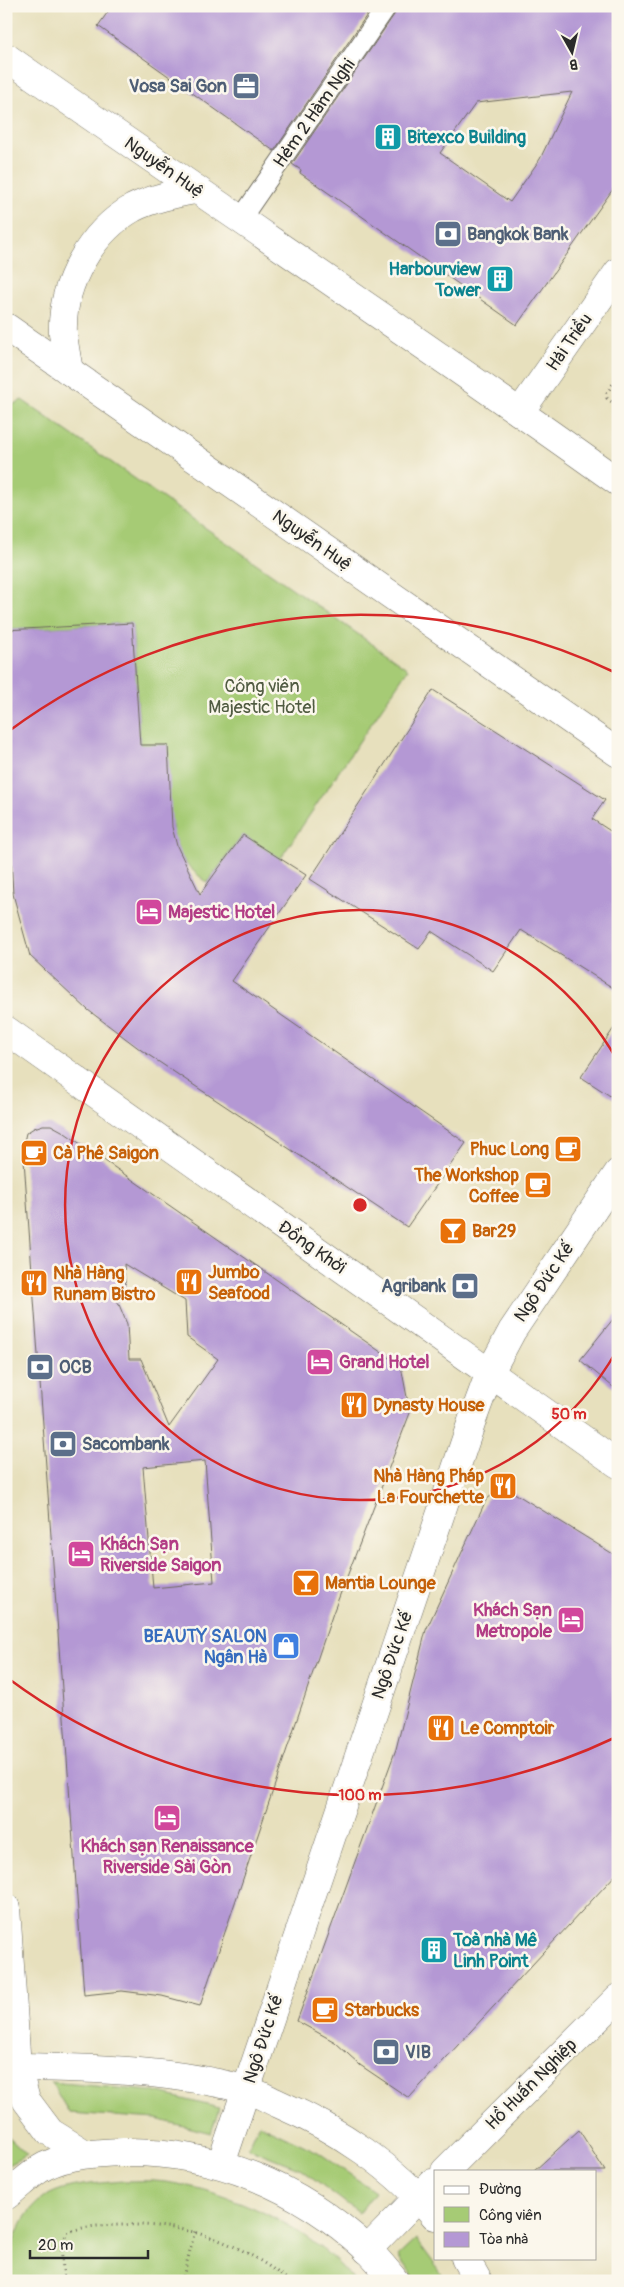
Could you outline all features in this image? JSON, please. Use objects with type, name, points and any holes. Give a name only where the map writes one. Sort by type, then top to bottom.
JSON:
[{"type":"street","name":"Nguyễn Huệ","points":[[6,57],[195,190],[520,412],[618,482]]},
{"type":"street","points":[[69,370],[63,332],[66,301],[74,274],[89,249],[108,228],[132,209],[158,197],[195,190]]},
{"type":"street","name":"Hải Triều","points":[[520,412],[618,272]]},
{"type":"street","name":"Nguyễn Huệ","points":[[6,327],[618,753]]},
{"type":"street","name":"Ðồng Khởi","points":[[6,1030],[618,1464]]},
{"type":"street","name":"Ngô Ðức Kế","points":[[221,2164],[490,1372],[512,1331],[618,1173]]},
{"type":"street","points":[[6,1908],[17,2067],[26,2100],[50,2132],[84,2153]]},
{"type":"street","name":"Hồ Huấn Nghiệp","points":[[446,2170],[618,1998]]},
{"type":"street","points":[[17,2067],[143,2072],[180,2076],[246,2089],[299,2113],[359,2147],[430,2198],[367,2250]]},
{"type":"street","points":[[6,2196],[44,2166],[84,2153],[175,2154],[221,2164],[272,2184],[317,2211],[367,2250],[395,2281]]},
{"type":"street","points":[[466,2260],[478,2281]]},
{"type":"lane","name":"Hẻm 2 Hàm Nghi","points":[[240,220],[387,6]]},
{"type":"path","points":[[618,376],[607,393],[607,398],[618,407]]},
{"type":"path","points":[[64,2281],[61,2246],[67,2233],[83,2226],[140,2224],[196,2231],[236,2246],[270,2266],[288,2281]]},
{"type":"path","points":[[182,2281],[196,2231]]},
{"type":"green space","name":"Công viên Majestic Hotel","points":[[22,400],[408,669],[280,859],[243,835],[207,883],[185,862],[174,838],[171,822],[168,745],[140,745],[132,623],[6,630],[6,408]]},
{"type":"green space","points":[[51,2082],[151,2091],[219,2108],[211,2133],[156,2119],[69,2113]]},
{"type":"green space","points":[[259,2124],[318,2152],[375,2192],[359,2213],[301,2169],[248,2148]]},
{"type":"green space","points":[[6,2135],[27,2155],[6,2166]]},
{"type":"green space","points":[[123,2181],[160,2181],[190,2186],[242,2203],[293,2229],[317,2245],[337,2262],[354,2281],[8,2281],[10,2254],[14,2241],[28,2214],[38,2202],[49,2194],[62,2189]]},
{"type":"green space","points":[[416,2239],[447,2281],[416,2281],[398,2256]]},
{"type":"building","name":"Vosa Sai Gon","points":[[112,6],[373,6],[274,151],[98,26]]},
{"type":"building","points":[[398,6],[618,6],[618,182],[517,325],[300,173],[301,170],[292,164],[396,12]],"holes":[[[572,92],[540,159],[510,202],[440,153],[476,103]]]},
{"type":"building","name":"Majestic Hotel","points":[[132,623],[140,745],[168,745],[172,827],[177,846],[200,894],[243,835],[306,875],[232,981],[466,1143],[407,1227],[141,1050],[88,1010],[30,956],[13,894],[6,768],[6,630]]},
{"type":"building","points":[[433,690],[605,800],[592,819],[618,836],[618,991],[521,930],[493,971],[431,931],[419,949],[310,879]]},
{"type":"building","points":[[618,1022],[618,1101],[581,1077]]},
{"type":"building","points":[[51,1125],[62,1131],[401,1366],[410,1413],[333,1613],[200,2006],[162,1996],[122,1991],[84,1995],[23,1146],[26,1133],[34,1128]],"holes":[[[124,1264],[185,1301],[187,1337],[218,1359],[169,1427],[141,1359],[129,1359],[127,1324],[111,1285],[126,1295]],[[205,1461],[214,1582],[153,1588],[143,1467]]]},
{"type":"building","points":[[618,1313],[618,1391],[580,1360]]},
{"type":"building","points":[[503,1486],[618,1557],[618,1872],[409,2098],[360,2065],[335,2042],[297,2021],[396,1749],[426,1630],[486,1500]]},
{"type":"building","points":[[579,2130],[605,2171],[596,2170],[535,2170]]},
{"type":"place","name":"Vosa Sai Gon","points":[[246,86]]},
{"type":"place","name":"Bitexco Building","points":[[388,137]]},
{"type":"place","name":"Bangkok Bank","points":[[448,234]]},
{"type":"place","name":"Harbourview Tower","points":[[500,279]]},
{"type":"place","name":"Majestic Hotel","points":[[149,912]]},
{"type":"place","name":"Phuc Long","points":[[568,1149]]},
{"type":"place","name":"Cà Phê Saigon","points":[[34,1153]]},
{"type":"place","name":"The Workshop Coffee","points":[[538,1185]]},
{"type":"place","name":"Bar29","points":[[453,1231]]},
{"type":"place","name":"Jumbo Seafood","points":[[189,1282]]},
{"type":"place","name":"Nhà Hàng Runam Bistro","points":[[34,1283]]},
{"type":"place","name":"Agribank","points":[[465,1286]]},
{"type":"place","name":"Grand Hotel","points":[[320,1362]]},
{"type":"place","name":"OCB","points":[[40,1367]]},
{"type":"place","name":"Dynasty House","points":[[354,1405]]},
{"type":"place","name":"Sacombank","points":[[63,1444]]},
{"type":"place","name":"Nhà Hàng Pháp La Fourchette","points":[[503,1486]]},
{"type":"place","name":"Khách Sạn Riverside Saigon","points":[[81,1554]]},
{"type":"place","name":"Mantia Lounge","points":[[306,1583]]},
{"type":"place","name":"Khách Sạn Metropole","points":[[571,1620]]},
{"type":"place","name":"BEAUTY SALON Ngân Hà","points":[[286,1646]]},
{"type":"place","name":"Le Comptoir","points":[[441,1728]]},
{"type":"place","name":"Khách sạn Renaissance Riverside Sài Gòn","points":[[167,1818]]},
{"type":"place","name":"Toà nhà Mê Linh Point","points":[[434,1950]]},
{"type":"place","name":"Starbucks","points":[[325,2010]]},
{"type":"place","name":"VIB","points":[[386,2052]]}]
